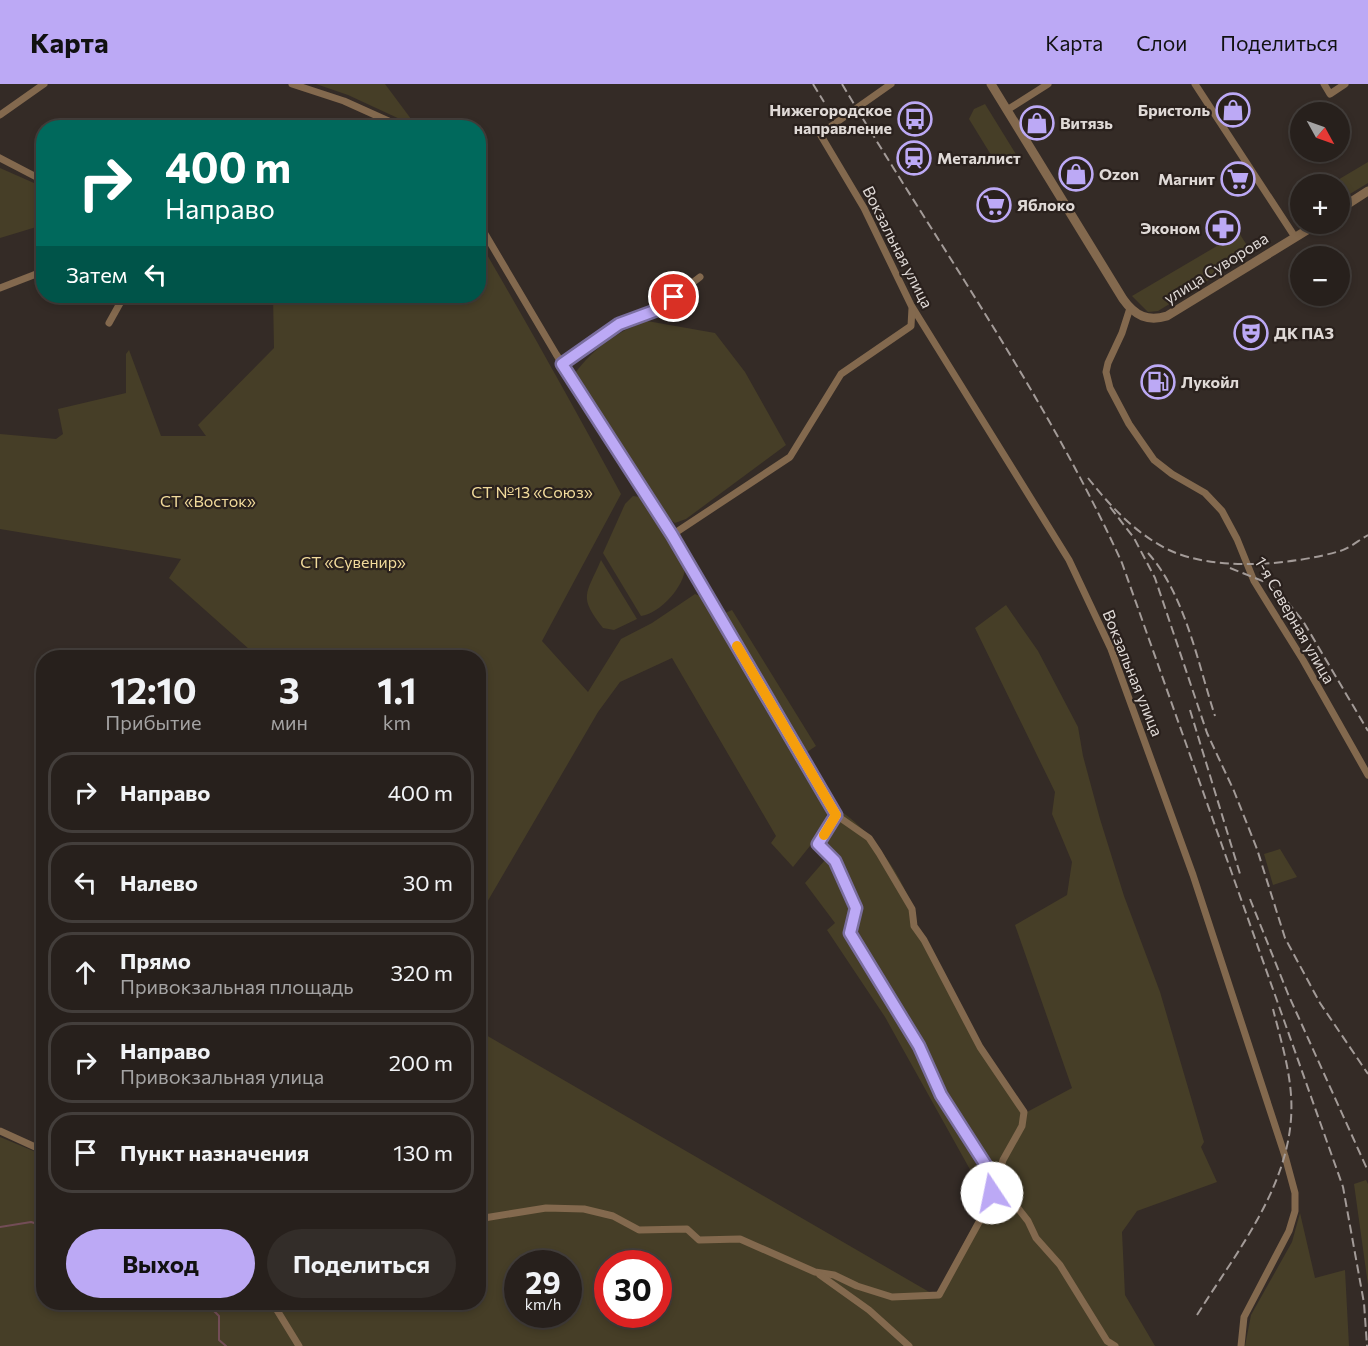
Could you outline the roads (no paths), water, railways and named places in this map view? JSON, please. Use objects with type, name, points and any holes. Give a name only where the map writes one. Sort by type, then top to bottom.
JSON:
[{"type":"street","points":[[0,115],[44,84]]},
{"type":"street","points":[[292,84],[344,100],[387,120]]},
{"type":"street","name":"Вокзальная улица","points":[[891,84],[820,134],[864,208],[911,305],[1069,560],[1111,649],[1190,864],[1285,1156],[1295,1194],[1295,1211],[1289,1231],[1245,1317],[1241,1346]]},
{"type":"street","points":[[991,84],[1130,308]]},
{"type":"street","points":[[1007,110],[1048,84]]},
{"type":"street","points":[[1195,84],[1295,237]]},
{"type":"street","points":[[1324,84],[1330,94],[1345,84]]},
{"type":"street","points":[[0,158],[36,177]]},
{"type":"street","points":[[1350,203],[1368,191]]},
{"type":"street","name":"улица Суворова","points":[[1130,308],[1144,317],[1156,319],[1167,316],[1300,234]]},
{"type":"street","points":[[486,236],[562,364],[672,535],[836,815],[868,838],[879,853],[912,909],[914,926],[924,940],[980,1047],[1024,1112],[1022,1126],[1003,1160],[990,1202],[939,1295],[892,1297],[857,1286],[834,1275],[815,1272]]},
{"type":"street","points":[[0,288],[36,274]]},
{"type":"street","points":[[562,364],[619,324],[657,310],[700,278]]},
{"type":"street","points":[[109,323],[120,303]]},
{"type":"street","points":[[672,535],[790,457],[841,374],[911,326],[911,305]]},
{"type":"street","name":"1-я Северная улица","points":[[1130,308],[1122,333],[1108,363],[1106,372],[1110,388],[1129,424],[1154,460],[1172,474],[1205,493],[1222,511],[1237,539],[1254,582],[1303,660],[1368,775]]},
{"type":"street","points":[[836,815],[818,844],[835,861],[856,908],[850,933],[919,1046],[941,1095],[996,1181],[1028,1221],[1036,1238],[1060,1265],[1107,1341],[1115,1346]]},
{"type":"street","points":[[0,1131],[36,1147]]},
{"type":"street","points":[[486,1218],[546,1209],[584,1209],[613,1216],[639,1230],[687,1229],[699,1240],[740,1239],[815,1272],[869,1310],[909,1346]]},
{"type":"street","points":[[277,1310],[298,1346]]},
{"type":"waterway","points":[[0,1227],[31,1222],[36,1224]]},
{"type":"waterway","points":[[213,1310],[219,1316],[219,1340],[226,1346]]},
{"type":"railway","points":[[813,84],[824,102]]},
{"type":"railway","points":[[842,84],[1025,379],[1092,501],[1122,563],[1343,1187],[1364,1303],[1367,1346]]},
{"type":"railway","points":[[1088,478],[1105,499],[1135,528],[1169,550],[1188,557],[1231,564],[1277,563],[1344,550],[1368,535]]},
{"type":"railway","points":[[1110,507],[1134,538],[1155,578],[1207,733],[1234,791],[1257,849],[1285,938],[1320,1003],[1368,1074]]},
{"type":"railway","points":[[1148,553],[1172,588],[1181,609],[1215,716]]},
{"type":"railway","points":[[1230,568],[1265,582],[1281,594],[1303,621],[1368,731]]},
{"type":"railway","points":[[1190,710],[1240,874]]},
{"type":"railway","points":[[1250,899],[1288,994],[1368,1171]]},
{"type":"railway","points":[[1197,1315],[1262,1211],[1285,1155],[1290,1126],[1291,1095],[1286,1062],[1273,1009]]},
{"type":"place","name":"Бристоль","points":[[1233,110]]},
{"type":"place","name":"Нижегородское направление","points":[[915,119]]},
{"type":"place","name":"Витязь","points":[[1037,123]]},
{"type":"place","name":"Металлист","points":[[914,158]]},
{"type":"place","name":"Ozon","points":[[1076,174]]},
{"type":"place","name":"Магнит","points":[[1238,179]]},
{"type":"place","name":"Яблоко","points":[[994,205]]},
{"type":"place","name":"Эконом","points":[[1223,228]]},
{"type":"place","name":"ДК ПАЗ","points":[[1251,333]]},
{"type":"place","name":"Лукойл","points":[[1158,382]]},
{"type":"park label","name":"СТ №13 «Союз»","points":[[532,492]]},
{"type":"park label","name":"СТ «Восток»","points":[[208,501]]},
{"type":"park label","name":"СТ «Сувенир»","points":[[353,562]]}]
